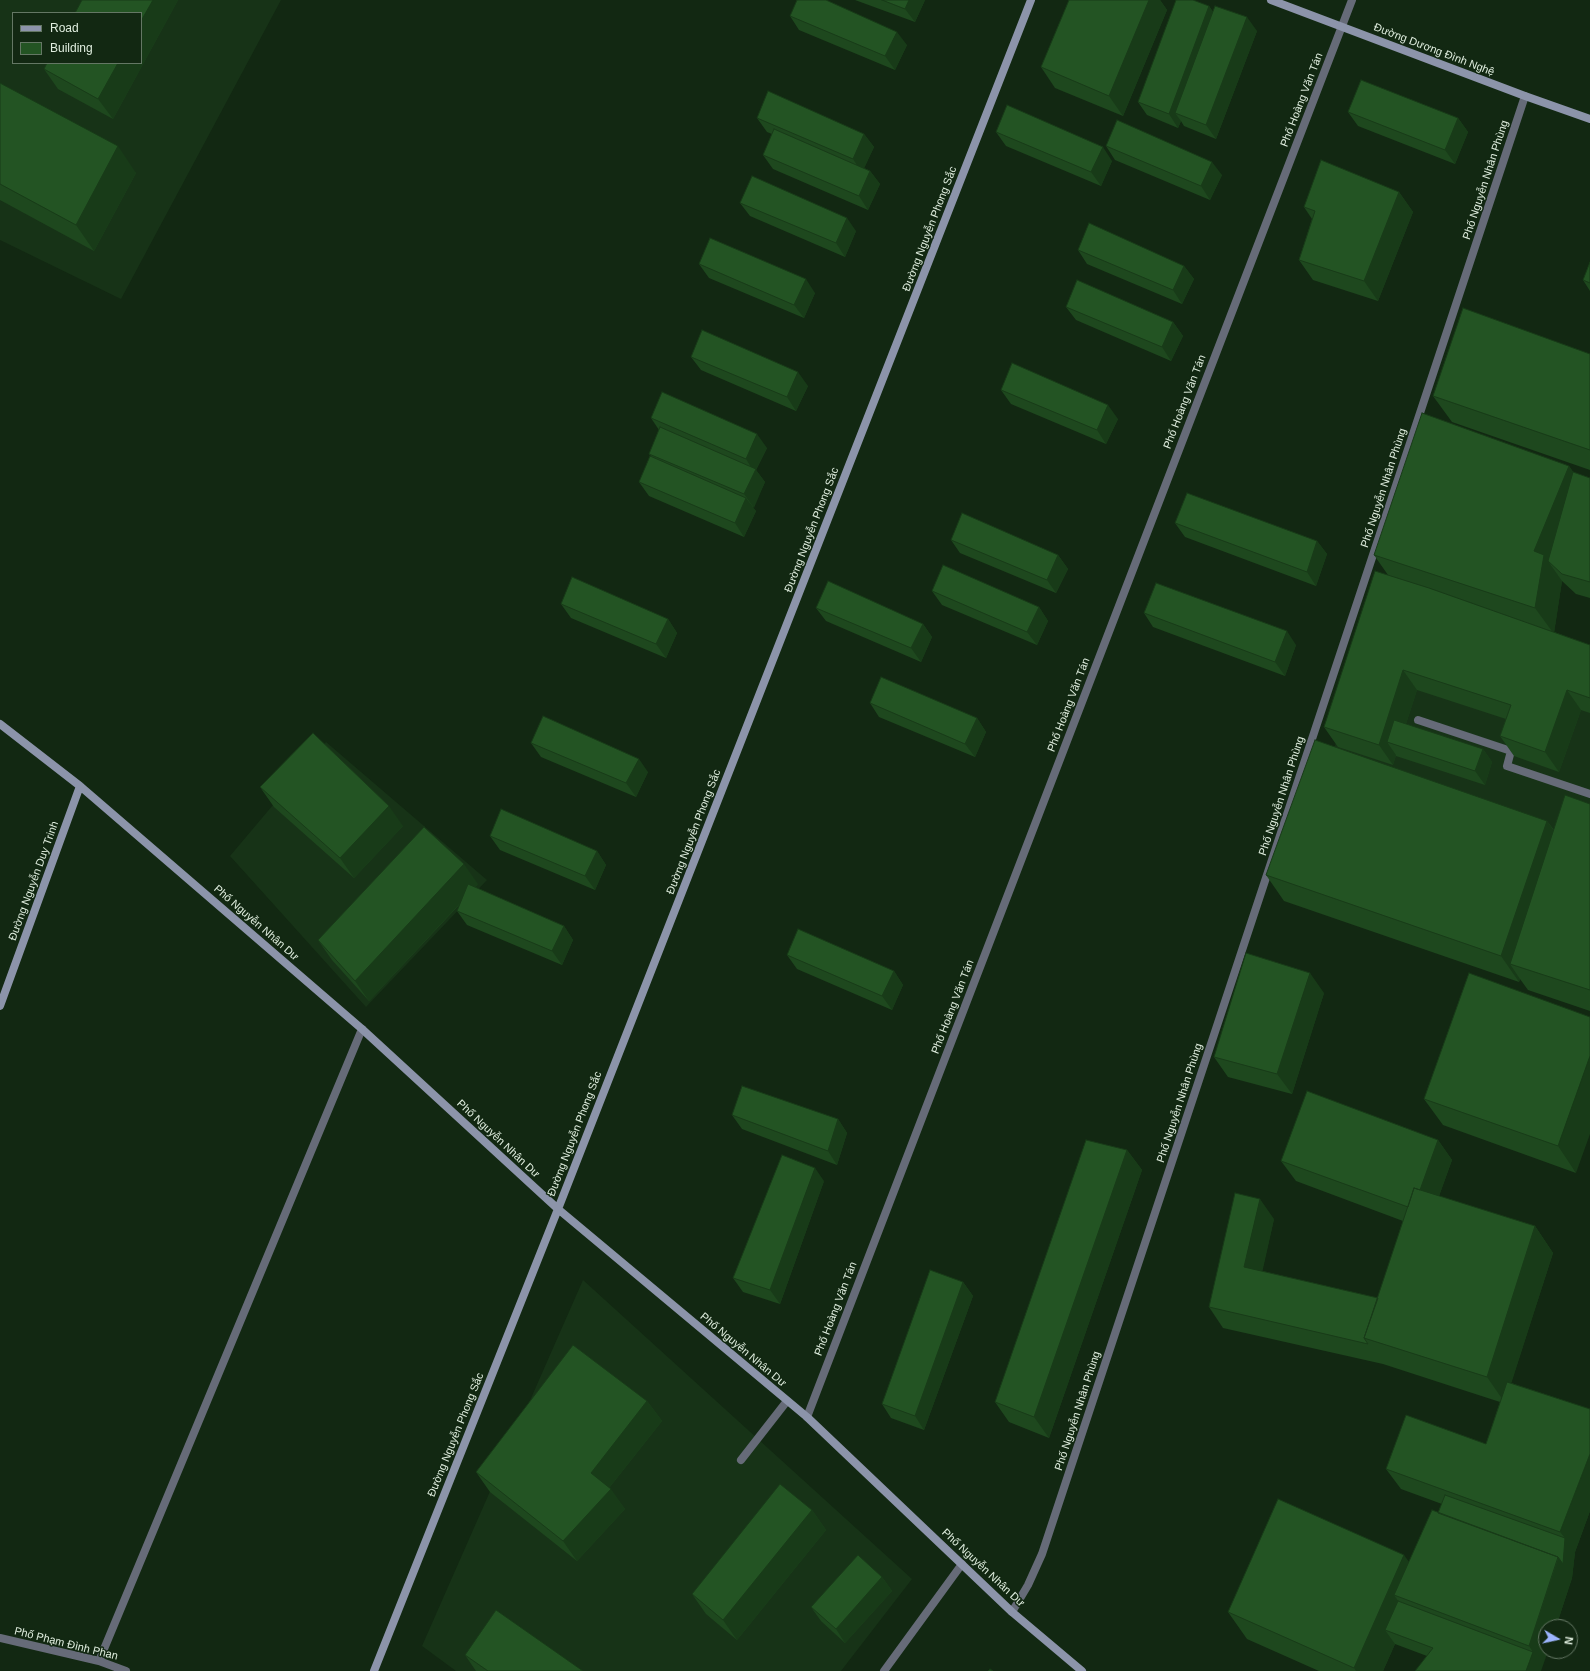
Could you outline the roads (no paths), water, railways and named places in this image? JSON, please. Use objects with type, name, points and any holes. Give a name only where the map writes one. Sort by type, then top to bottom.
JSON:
[{"type":"main road","name":"Đường Nguyễn Phong Sắc","points":[[374,1671],[558,1209],[1031,0]]},
{"type":"main road","name":"Đường Dương Đình Nghệ","points":[[1271,0],[1590,119]]},
{"type":"main road","name":"Phố Nguyễn Nhân Dư","points":[[0,724],[80,786],[362,1029],[558,1209],[807,1417],[1012,1612],[1082,1671]]},
{"type":"main road","name":"Đường Nguyễn Duy Trinh","points":[[0,1006],[80,786]]},
{"type":"street","name":"Phố Hoàng Văn Tán","points":[[807,1417],[1352,0]]},
{"type":"street","name":"Phố Nguyễn Nhân Phùng","points":[[1012,1612],[1028,1585],[1042,1554],[1525,96]]},
{"type":"street","points":[[1418,720],[1511,751],[1507,766],[1590,794]]},
{"type":"street","points":[[99,1661],[362,1029]]},
{"type":"street","points":[[742,1460],[787,1401]]},
{"type":"street","points":[[884,1671],[962,1564]]},
{"type":"street","name":"Phố Phạm Đình Phan","points":[[0,1638],[99,1661],[126,1671]]}]
